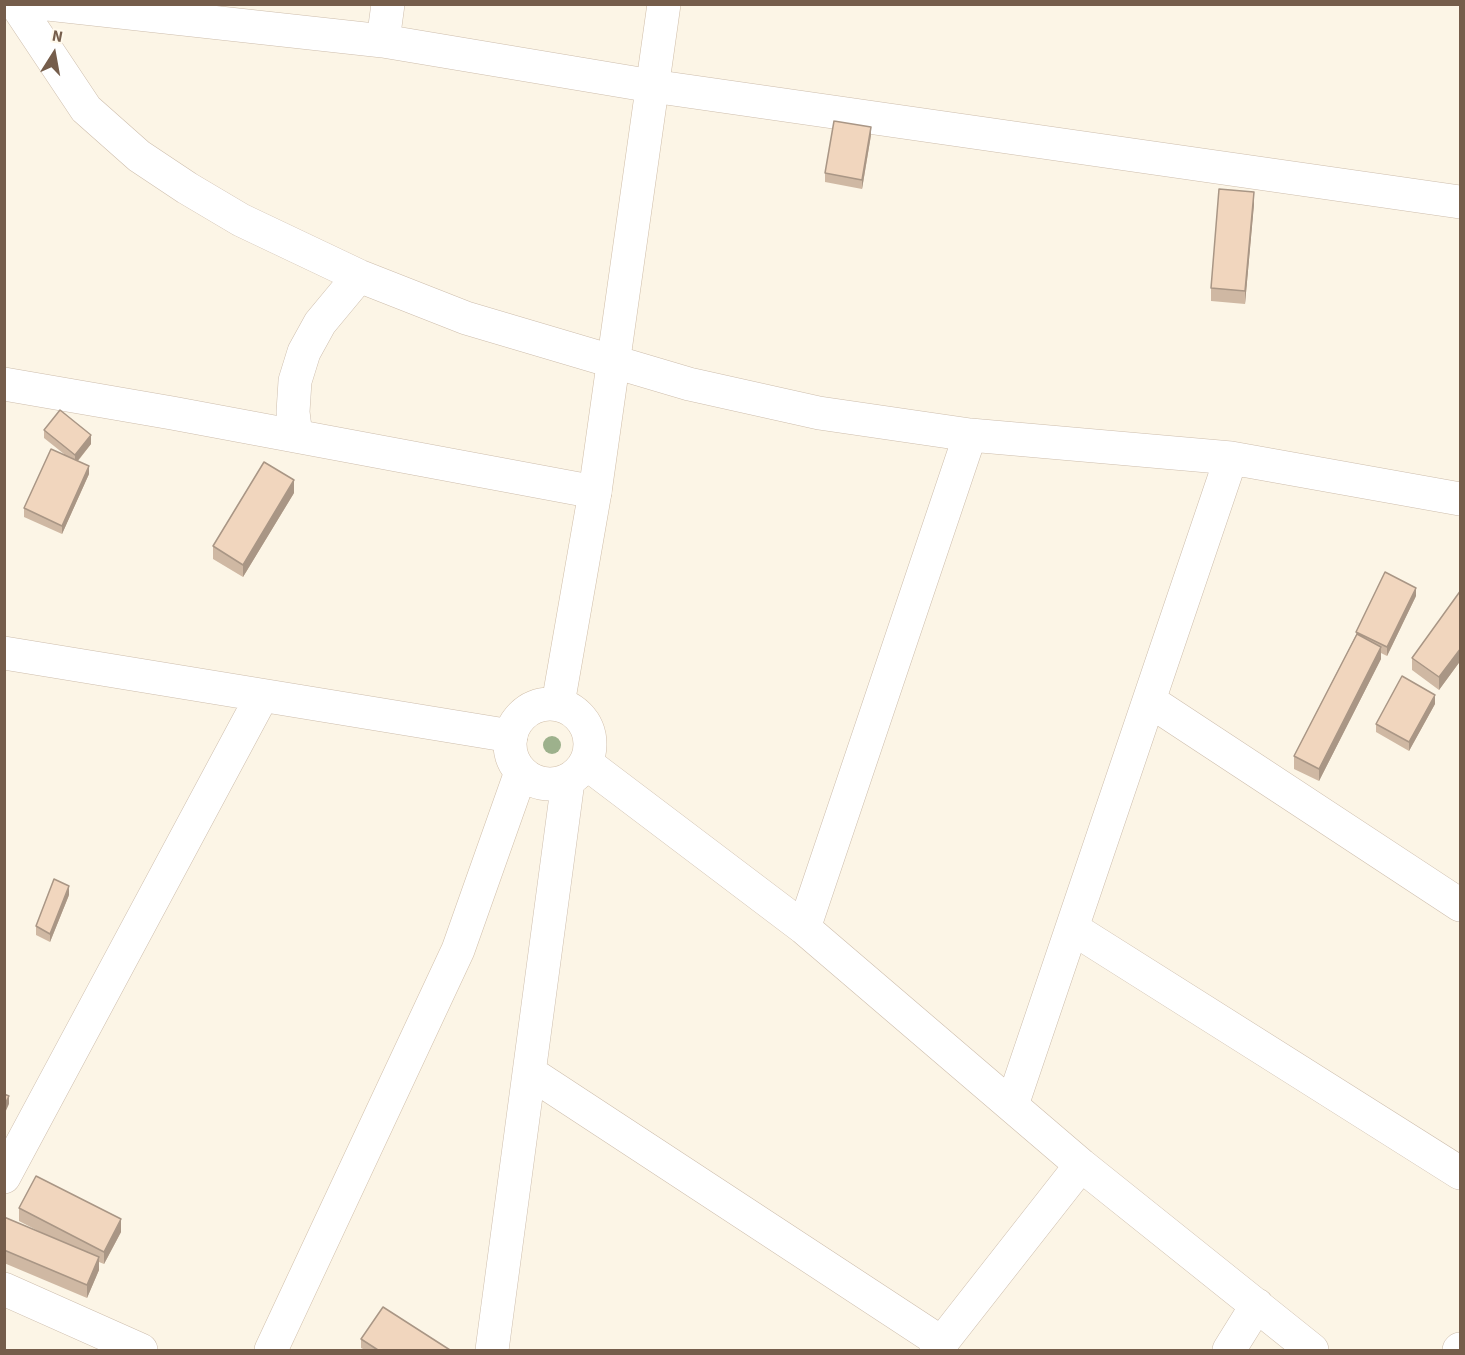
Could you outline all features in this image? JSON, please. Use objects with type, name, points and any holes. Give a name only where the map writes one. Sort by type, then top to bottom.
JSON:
[{"type":"street","points":[[16,4],[86,109],[139,156],[186,188],[241,220],[359,276],[466,318],[699,387],[819,413],[970,435],[1231,459],[1461,499]]},
{"type":"street","points":[[48,4],[383,41],[652,86],[1461,202]]},
{"type":"street","points":[[383,41],[388,4]]},
{"type":"street","points":[[558,704],[595,492],[664,4]]},
{"type":"street","points":[[296,436],[293,412],[295,381],[304,352],[320,323],[359,276]]},
{"type":"street","points":[[4,384],[595,492]]},
{"type":"street","points":[[804,928],[970,435]]},
{"type":"street","points":[[1012,1105],[1231,459]]},
{"type":"street","points":[[4,653],[511,736]]},
{"type":"street","points":[[4,1178],[262,696]]},
{"type":"street","points":[[1150,701],[1461,905]]},
{"type":"street","points":[[492,1350],[529,1072],[577,772],[590,752],[591,739],[580,717],[570,709],[558,704],[533,707],[523,715],[515,724],[510,749],[521,771],[531,779],[543,784],[555,784],[577,772]]},
{"type":"street","points":[[271,1350],[458,950],[521,771]]},
{"type":"street","points":[[577,772],[804,928],[1082,1165],[1312,1350]]},
{"type":"street","points":[[1072,928],[1461,1173]]},
{"type":"street","points":[[529,1072],[939,1347],[1082,1165]]},
{"type":"street","points":[[4,1289],[141,1350]]},
{"type":"street","points":[[1229,1350],[1257,1305]]},
{"type":"building","points":[[834,121],[871,127],[862,180],[825,173]]},
{"type":"building","points":[[1219,189],[1254,192],[1245,291],[1211,288]]},
{"type":"building","points":[[60,410],[91,435],[75,455],[44,430]]},
{"type":"building","points":[[51,449],[89,466],[62,526],[24,508]]},
{"type":"building","points":[[264,462],[294,480],[243,565],[213,546]]},
{"type":"building","points":[[1385,572],[1416,588],[1387,647],[1356,632]]},
{"type":"building","points":[[1461,590],[1461,648],[1439,677],[1412,658]]},
{"type":"building","points":[[1357,634],[1381,647],[1319,769],[1294,756]]},
{"type":"building","points":[[1402,676],[1435,695],[1409,742],[1376,724]]},
{"type":"building","points":[[54,879],[69,886],[50,934],[36,926]]},
{"type":"building","points":[[4,1094],[9,1096],[4,1106]]},
{"type":"building","points":[[36,1176],[121,1219],[104,1252],[19,1208]]},
{"type":"building","points":[[4,1217],[99,1257],[87,1285],[4,1250]]},
{"type":"building","points":[[383,1307],[450,1350],[378,1350],[361,1339]]}]
